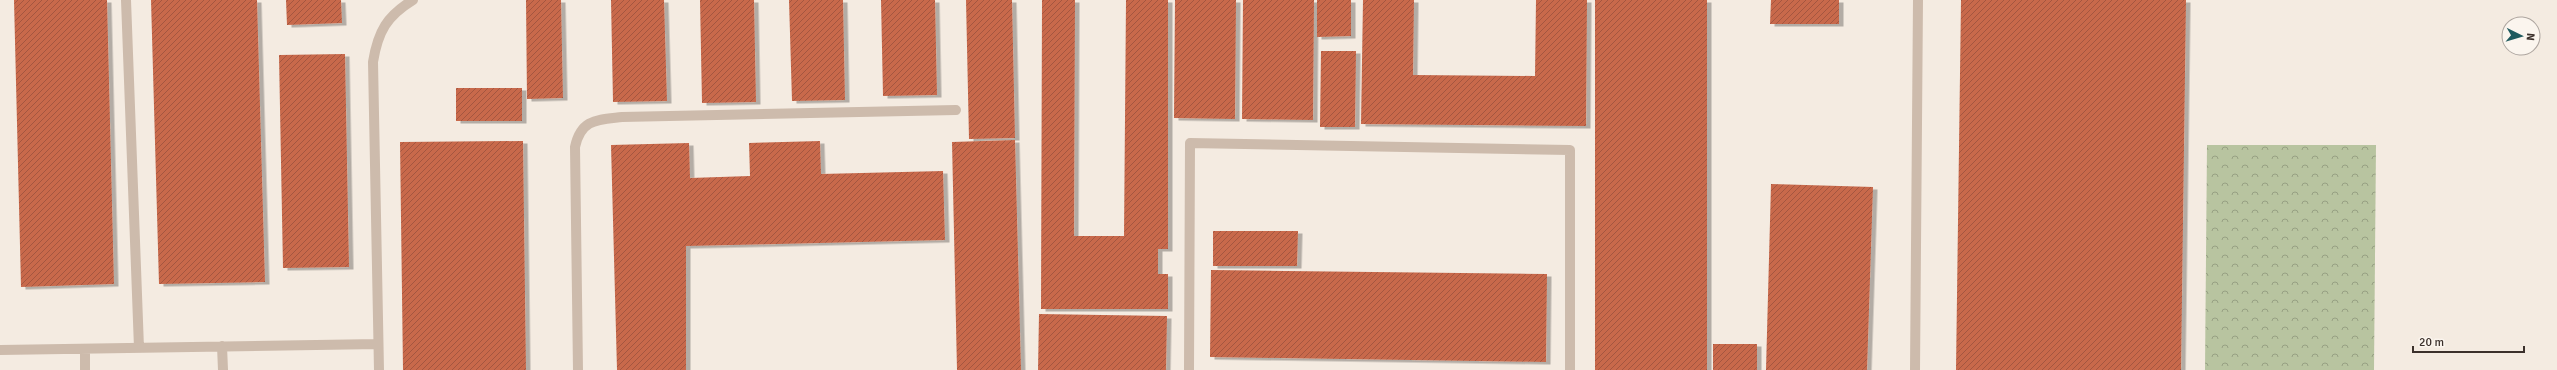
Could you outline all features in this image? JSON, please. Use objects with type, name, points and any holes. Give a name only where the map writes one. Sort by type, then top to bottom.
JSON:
[{"type":"lane","points":[[126,0],[139,348]]},
{"type":"lane","points":[[379,370],[373,62],[376,40],[398,9],[413,0]]},
{"type":"lane","points":[[1915,370],[1918,0]]},
{"type":"lane","points":[[578,370],[574,147],[578,133],[587,124],[622,117],[956,110]]},
{"type":"lane","points":[[1189,370],[1190,143],[1570,150],[1570,370]]},
{"type":"lane","points":[[0,350],[378,344]]},
{"type":"lane","points":[[222,346],[223,370]]},
{"type":"lane","points":[[84,349],[85,370]]},
{"type":"green space","points":[[2207,145],[2376,145],[2374,370],[2205,370]]},
{"type":"building","points":[[14,0],[107,0],[114,284],[21,287]]},
{"type":"building","points":[[151,0],[257,0],[265,282],[159,284]]},
{"type":"building","points":[[286,0],[341,0],[342,23],[287,25]]},
{"type":"building","points":[[526,0],[561,0],[563,98],[527,99]]},
{"type":"building","points":[[611,0],[664,0],[667,101],[613,102]]},
{"type":"building","points":[[700,0],[754,0],[756,102],[702,103]]},
{"type":"building","points":[[789,0],[843,0],[845,100],[792,101]]},
{"type":"building","points":[[881,0],[935,0],[937,95],[883,96]]},
{"type":"building","points":[[966,0],[1012,0],[1015,138],[969,139]]},
{"type":"building","points":[[1042,0],[1075,0],[1074,236],[1124,236],[1126,0],[1168,0],[1168,249],[1158,249],[1158,274],[1168,274],[1168,309],[1041,309]]},
{"type":"building","points":[[1175,0],[1236,0],[1235,119],[1174,118]]},
{"type":"building","points":[[1243,0],[1314,0],[1313,120],[1242,119]]},
{"type":"building","points":[[1317,0],[1351,0],[1351,36],[1317,37]]},
{"type":"building","points":[[1363,0],[1414,0],[1413,75],[1535,76],[1536,0],[1587,0],[1586,126],[1361,124]]},
{"type":"building","points":[[1595,0],[1707,0],[1707,370],[1595,370]]},
{"type":"building","points":[[1771,0],[1839,0],[1839,24],[1770,24]]},
{"type":"building","points":[[1961,0],[2186,0],[2181,370],[1956,370]]},
{"type":"building","points":[[1321,51],[1356,51],[1355,127],[1320,127]]},
{"type":"building","points":[[345,54],[349,267],[283,268],[279,55]]},
{"type":"building","points":[[456,88],[522,88],[522,121],[456,121]]},
{"type":"building","points":[[1015,140],[1021,370],[957,370],[952,142]]},
{"type":"building","points":[[523,141],[526,370],[403,370],[400,142]]},
{"type":"building","points":[[820,141],[821,174],[943,171],[945,240],[686,246],[686,370],[617,370],[611,145],[689,143],[690,178],[750,176],[749,143]]},
{"type":"building","points":[[1771,184],[1873,187],[1867,370],[1766,370]]},
{"type":"building","points":[[1213,231],[1298,231],[1297,266],[1213,266]]},
{"type":"building","points":[[1211,270],[1547,274],[1546,362],[1210,357]]},
{"type":"building","points":[[1039,314],[1167,316],[1166,370],[1038,370]]},
{"type":"building","points":[[1713,344],[1757,344],[1757,370],[1713,370]]}]
